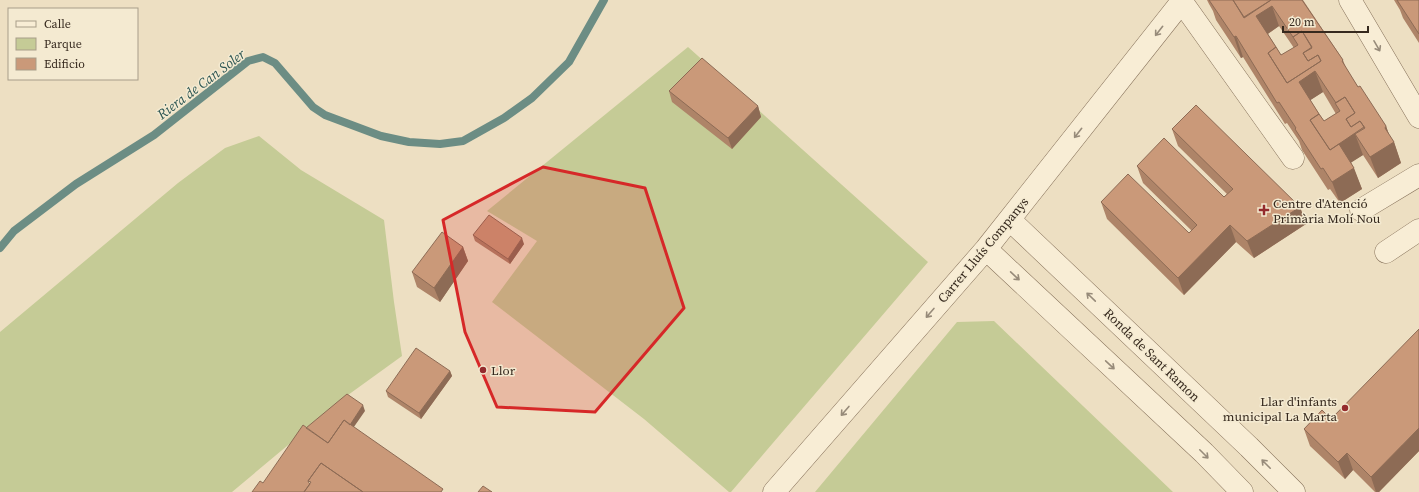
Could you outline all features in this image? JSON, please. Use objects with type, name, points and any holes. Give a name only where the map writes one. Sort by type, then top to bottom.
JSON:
[{"type":"street","points":[[1350,0],[1418,112]]},
{"type":"street","points":[[1182,1],[1293,158]]},
{"type":"street","name":"Carrer Lluís Companys","points":[[774,492],[986,249],[1182,1]]},
{"type":"street","points":[[1361,210],[1419,175]]},
{"type":"street","name":"Ronda de Sant Ramon","points":[[1010,220],[1294,492]]},
{"type":"street","points":[[1386,252],[1419,230]]},
{"type":"street","points":[[986,249],[1204,453],[1242,492]]},
{"type":"highlighted area","points":[[543,167],[645,188],[684,308],[595,412],[497,407],[465,332],[443,220]]},
{"type":"green space","points":[[688,47],[928,262],[731,492],[729,492],[644,419],[492,302],[537,241],[487,211]]},
{"type":"green space","points":[[259,136],[301,170],[384,220],[402,356],[348,395],[232,492],[0,492],[0,332],[178,183],[225,148]]},
{"type":"green space","points":[[994,321],[1173,492],[815,492],[957,322]]},
{"type":"building","points":[[1209,0],[1233,0],[1244,18],[1271,0],[1302,0],[1343,60],[1342,61],[1358,87],[1360,86],[1386,126],[1385,128],[1394,142],[1370,157],[1355,134],[1365,128],[1360,121],[1351,127],[1346,119],[1355,113],[1345,97],[1336,103],[1315,71],[1299,82],[1319,114],[1310,120],[1330,150],[1339,144],[1354,168],[1332,182],[1323,168],[1321,169],[1279,102],[1277,103],[1236,36],[1234,37]],"holes":[[[1272,6],[1293,37],[1302,31],[1312,48],[1303,53],[1308,61],[1318,55],[1321,61],[1287,83],[1268,53],[1276,47],[1256,16]]]},
{"type":"building","points":[[1233,0],[1271,0],[1244,17]]},
{"type":"building","points":[[1397,0],[1419,0],[1419,34]]},
{"type":"building","points":[[1302,31],[1312,47],[1303,53],[1308,61],[1318,55],[1321,61],[1287,83],[1268,53],[1276,47],[1281,55],[1298,45],[1293,37]]},
{"type":"building","points":[[702,58],[758,106],[728,138],[669,91]]},
{"type":"building","points":[[1345,97],[1355,113],[1346,119],[1351,127],[1360,121],[1364,127],[1330,150],[1310,120],[1319,114],[1324,121],[1340,111],[1335,103]]},
{"type":"building","name":"Centre d'Atenció Primària Molí Nou","points":[[1196,105],[1300,207],[1247,241],[1230,225],[1178,278],[1101,202],[1128,174],[1189,233],[1197,225],[1137,166],[1164,138],[1224,197],[1233,189],[1172,129]]},
{"type":"building","points":[[489,215],[522,238],[508,259],[473,235]]},
{"type":"building","points":[[442,232],[463,247],[434,288],[412,272]]},
{"type":"building","points":[[1419,329],[1419,428],[1371,477],[1347,453],[1338,462],[1304,429],[1322,410],[1331,419]]},
{"type":"building","points":[[416,348],[450,371],[419,413],[386,391]]},
{"type":"building","points":[[347,394],[363,405],[350,425],[344,420],[328,443],[306,428]]},
{"type":"building","points":[[344,420],[443,489],[441,492],[363,492],[321,463],[308,481],[310,484],[304,492],[252,492],[260,481],[263,483],[303,425],[328,443]]},
{"type":"building","points":[[321,463],[363,492],[304,492],[311,482],[308,481]]},
{"type":"building","points":[[483,486],[492,492],[478,492]]},
{"type":"waterway","name":"Riera de Can Soler","points":[[0,248],[14,231],[76,184],[154,135],[248,61],[263,57],[275,63],[313,107],[325,115],[381,136],[409,142],[440,144],[463,141],[504,118],[532,98],[569,62],[604,0]]},
{"type":"place","name":"Centre d'Atenció Primària Molí Nou","points":[[1264,210]]},
{"type":"place","name":"Llor","points":[[483,370]]},
{"type":"place","name":"Llar d'infants municipal La Marta","points":[[1345,408]]}]
